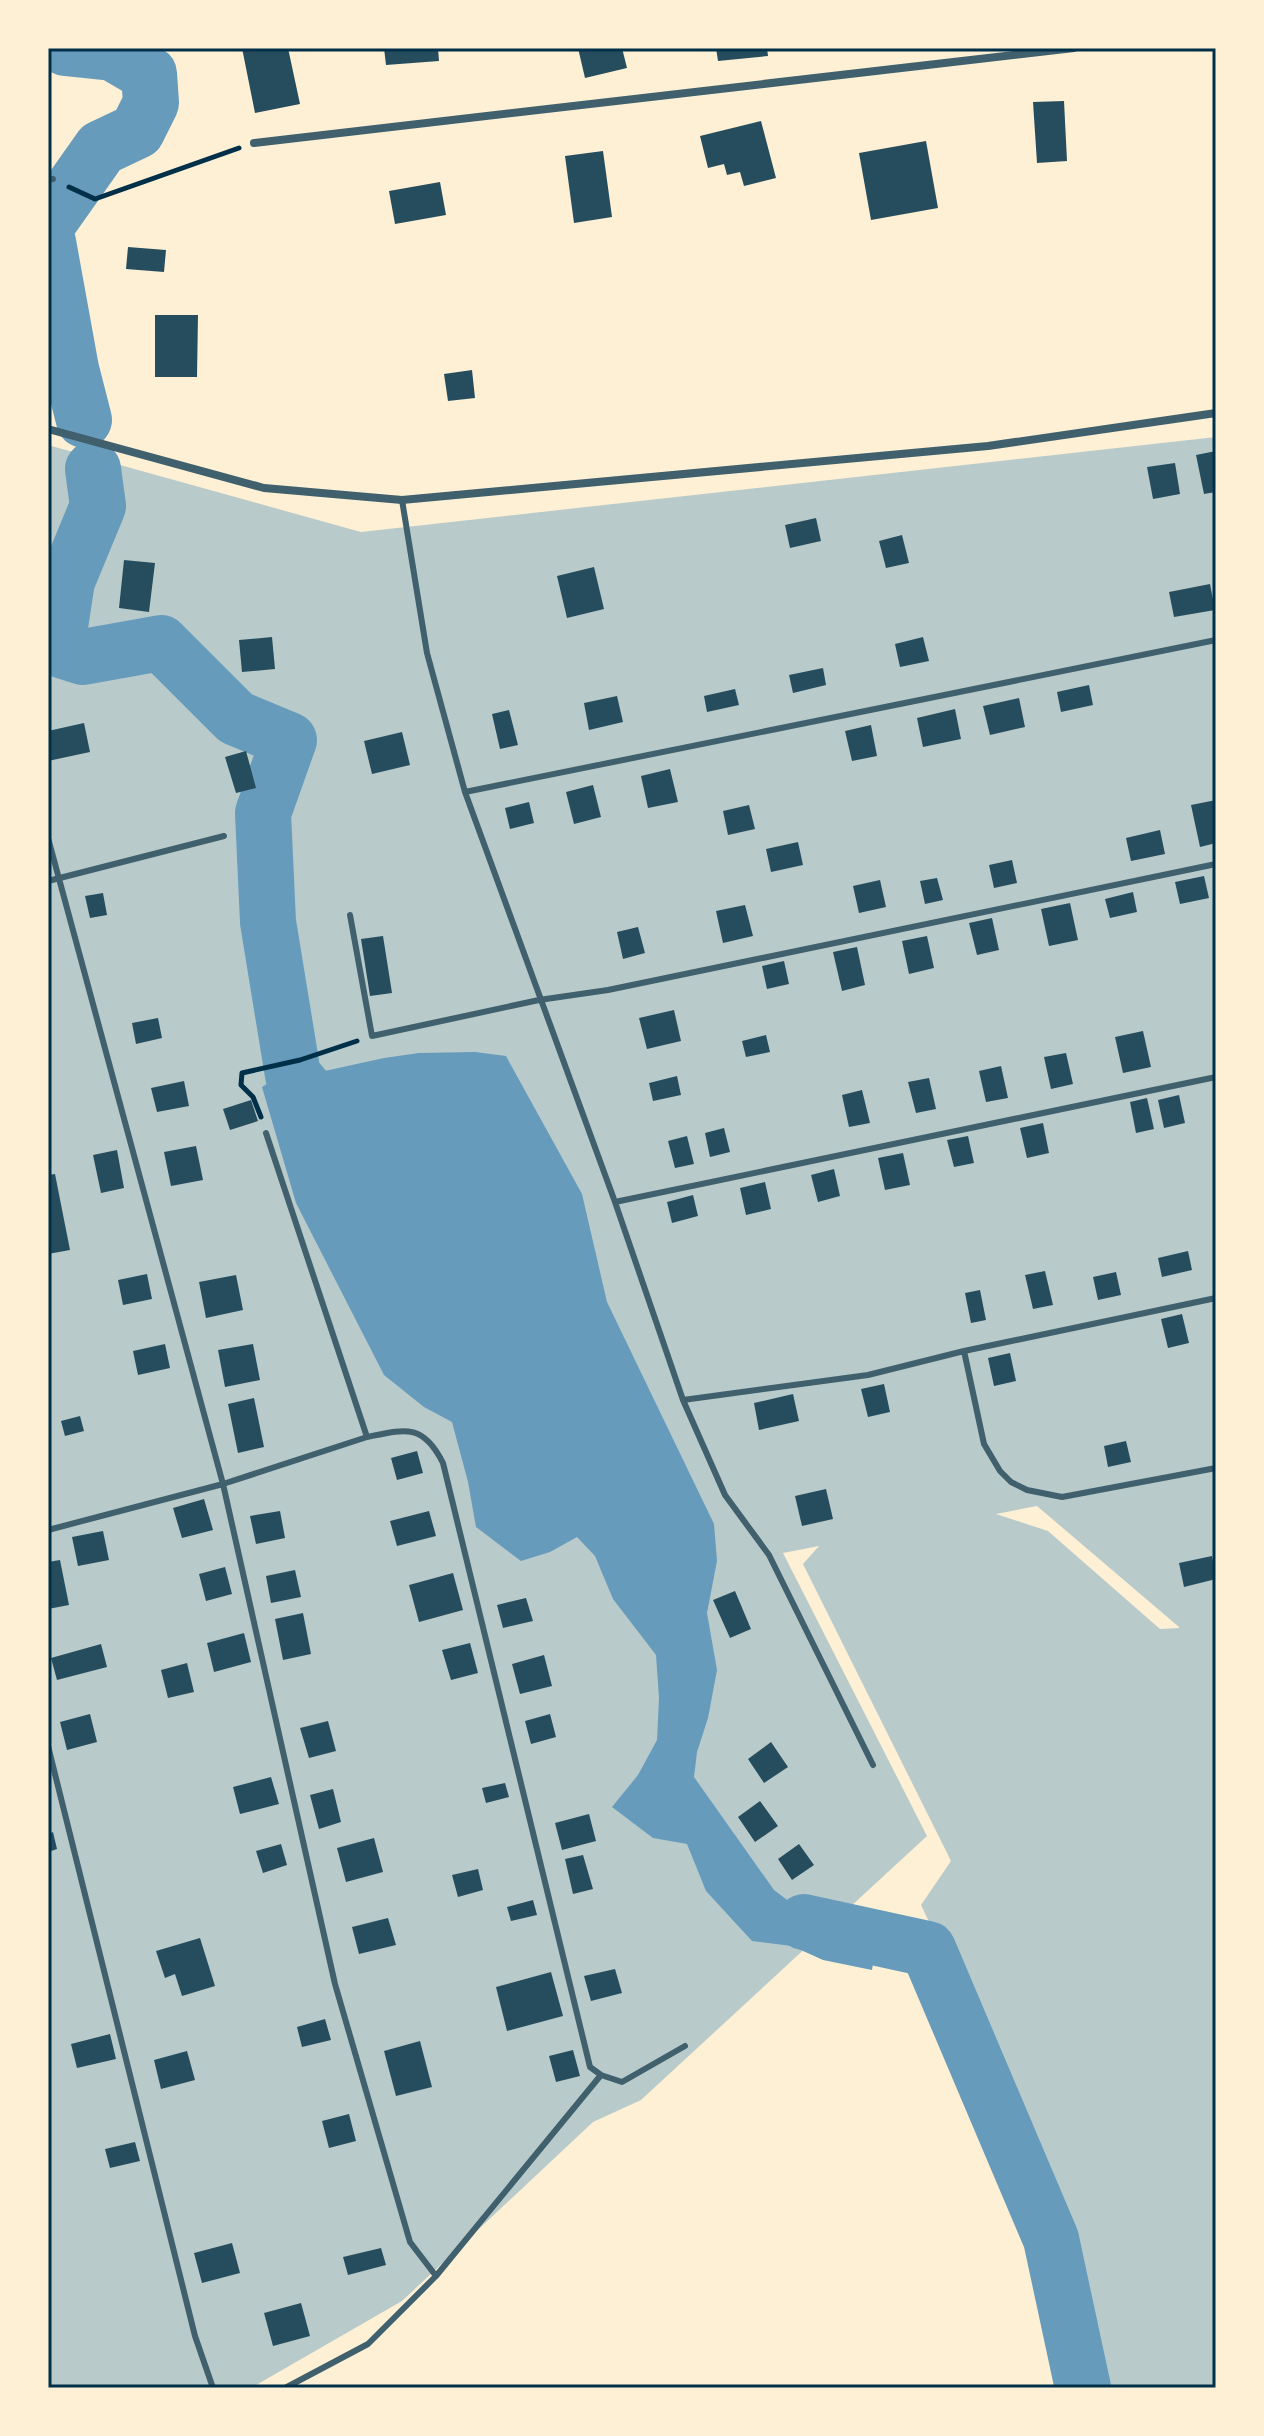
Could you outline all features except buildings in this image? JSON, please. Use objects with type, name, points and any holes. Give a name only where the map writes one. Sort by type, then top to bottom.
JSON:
[{"type":"street","points":[[254,143],[1074,48]]},
{"type":"street","points":[[48,429],[264,488],[402,500],[988,446],[1216,413]]},
{"type":"lane","points":[[402,500],[427,653],[465,792],[615,1202],[683,1400],[725,1495],[769,1555],[873,1765]]},
{"type":"lane","points":[[465,792],[1216,640]]},
{"type":"lane","points":[[48,881],[224,836]]},
{"type":"lane","points":[[48,838],[223,1484],[335,1984],[410,2242],[436,2276]]},
{"type":"lane","points":[[350,915],[372,1036],[1216,864]]},
{"type":"lane","points":[[615,1202],[1216,1077]]},
{"type":"lane","points":[[266,1133],[367,1437]]},
{"type":"lane","points":[[683,1400],[868,1375],[964,1351],[1216,1298]]},
{"type":"lane","points":[[964,1351],[984,1444],[1000,1471],[1011,1482],[1027,1490],[1062,1497],[1216,1468]]},
{"type":"lane","points":[[48,1530],[223,1484],[367,1437],[401,1430],[426,1437],[435,1446],[443,1463],[590,2067],[601,2075],[622,2082],[685,2046]]},
{"type":"lane","points":[[48,1746],[195,2336],[213,2388]]},
{"type":"lane","points":[[285,2388],[368,2344],[436,2276],[601,2075]]},
{"type":"path","points":[[51,180],[95,199],[254,143]]},
{"type":"path","points":[[266,1133],[253,1097],[241,1085],[242,1073],[300,1060],[372,1036]]},
{"type":"shaded area","points":[[1216,437],[1216,2388],[1098,2388],[1054,2184],[921,1905],[951,1861],[803,1564],[819,1546],[783,1553],[927,1836],[641,2100],[593,2122],[402,2301],[251,2388],[48,2388],[48,445],[361,532]],"holes":[[[1037,1506],[1179,1627],[1160,1629],[1048,1531],[996,1514]]]},
{"type":"water","points":[[475,1052],[506,1056],[582,1194],[607,1302],[714,1524],[717,1561],[707,1613],[717,1670],[694,1777],[774,1890],[795,1906],[877,1938],[872,1970],[823,1960],[792,1946],[752,1941],[706,1891],[687,1844],[653,1838],[612,1807],[638,1775],[657,1740],[659,1698],[656,1655],[613,1599],[595,1556],[577,1537],[550,1552],[521,1561],[476,1527],[452,1422],[424,1407],[384,1375],[296,1203],[262,1087],[281,1075],[311,1074],[384,1058],[419,1053]]},
{"type":"waterway","points":[[48,223],[101,148],[137,131],[151,103],[149,74],[113,53],[65,48]]},
{"type":"waterway","points":[[48,242],[71,369],[84,420]]},
{"type":"waterway","points":[[93,469],[98,506],[67,581],[59,633],[61,650],[83,657],[161,643],[236,718],[289,740],[263,813],[268,922],[293,1075],[342,1133]]},
{"type":"waterway","points":[[804,1922],[928,1949],[1051,2239],[1083,2388]]}]
